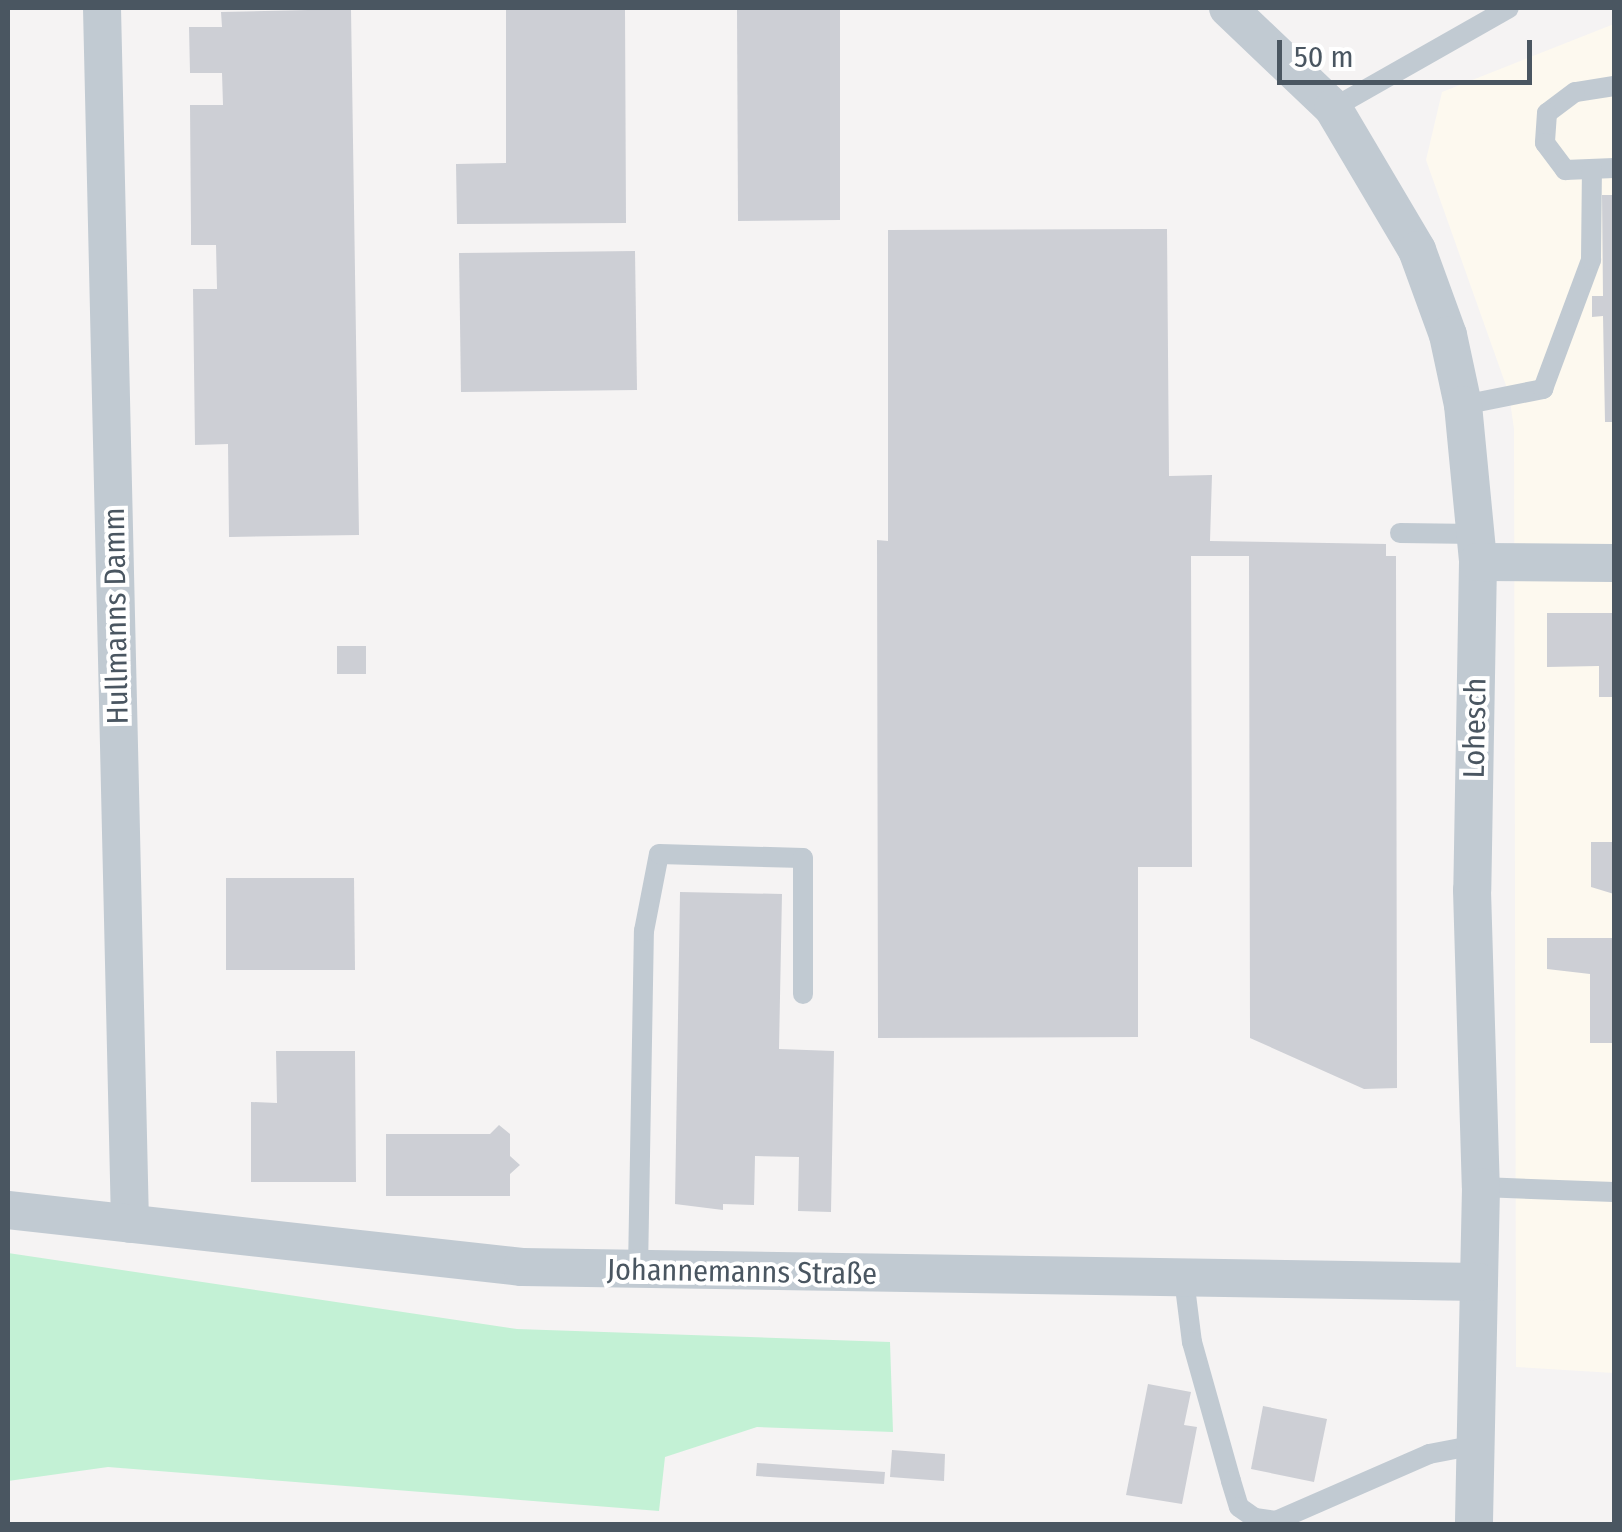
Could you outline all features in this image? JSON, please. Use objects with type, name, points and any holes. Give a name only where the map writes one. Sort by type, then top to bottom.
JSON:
[{"type":"street","name":"Hullmanns Damm","points":[[102,8],[130,1224]]},
{"type":"street","name":"Lohesch","points":[[1228,8],[1333,108],[1416,250],[1448,335],[1463,405],[1477,548],[1472,890],[1481,1188],[1474,1524]]},
{"type":"street","points":[[1477,548],[1614,564]]},
{"type":"street","name":"Johannemanns Straße","points":[[8,1210],[522,1267],[1479,1282]]},
{"type":"lane","points":[[1333,108],[1509,8]]},
{"type":"lane","points":[[1614,86],[1575,92],[1547,113],[1545,143],[1566,170],[1614,168]]},
{"type":"lane","points":[[1463,405],[1543,389],[1590,260],[1592,169]]},
{"type":"lane","points":[[1400,533],[1477,548]]},
{"type":"lane","points":[[638,1270],[644,931],[658,854],[804,858],[803,994]]},
{"type":"lane","points":[[1481,1188],[1614,1192]]},
{"type":"lane","points":[[1184,1278],[1192,1342],[1231,1481],[1239,1507],[1255,1518],[1276,1521],[1430,1454],[1476,1445]]},
{"type":"shaded area","points":[[1614,24],[1614,1373],[1516,1367],[1514,429],[1509,394],[1426,160],[1442,92]]},
{"type":"green space","points":[[8,1253],[517,1329],[890,1342],[893,1432],[757,1427],[665,1457],[659,1511],[108,1467],[8,1481]]},
{"type":"building","points":[[506,8],[625,8],[626,223],[457,224],[456,164],[506,163]]},
{"type":"building","points":[[737,8],[840,8],[840,220],[738,221]]},
{"type":"building","points":[[351,9],[359,535],[229,537],[228,444],[195,445],[193,289],[217,289],[216,245],[191,245],[190,105],[223,105],[222,73],[190,73],[189,27],[222,27],[221,12]]},
{"type":"building","points":[[1602,195],[1614,195],[1614,422],[1605,422],[1603,316],[1592,317],[1592,296],[1603,296]]},
{"type":"building","points":[[1167,229],[1169,476],[1212,475],[1210,541],[1386,544],[1386,556],[1396,556],[1397,1088],[1364,1089],[1250,1038],[1249,556],[1191,556],[1192,867],[1138,867],[1138,1037],[878,1038],[877,540],[888,541],[888,230]]},
{"type":"building","points":[[635,251],[637,390],[461,392],[459,253]]},
{"type":"building","points":[[1547,613],[1614,613],[1614,697],[1599,697],[1599,666],[1547,667]]},
{"type":"building","points":[[337,646],[366,646],[366,674],[337,674]]},
{"type":"building","points":[[1591,842],[1614,842],[1614,894],[1591,887]]},
{"type":"building","points":[[226,878],[354,878],[355,970],[226,970]]},
{"type":"building","points":[[680,892],[782,894],[779,1049],[834,1051],[831,1212],[798,1211],[799,1157],[755,1156],[754,1205],[723,1204],[723,1210],[675,1204]]},
{"type":"building","points":[[1547,938],[1614,938],[1614,1043],[1590,1043],[1590,974],[1547,969]]},
{"type":"building","points":[[276,1051],[355,1051],[356,1182],[251,1182],[251,1102],[277,1103]]},
{"type":"building","points":[[499,1125],[510,1134],[510,1156],[520,1165],[510,1174],[510,1196],[386,1196],[386,1134],[490,1134]]},
{"type":"building","points":[[1148,1384],[1191,1392],[1184,1425],[1197,1427],[1182,1504],[1126,1495]]},
{"type":"building","points":[[1263,1406],[1327,1419],[1314,1482],[1251,1469]]},
{"type":"building","points":[[892,1450],[945,1454],[944,1481],[890,1477]]},
{"type":"building","points":[[757,1463],[885,1472],[884,1484],[756,1476]]}]
